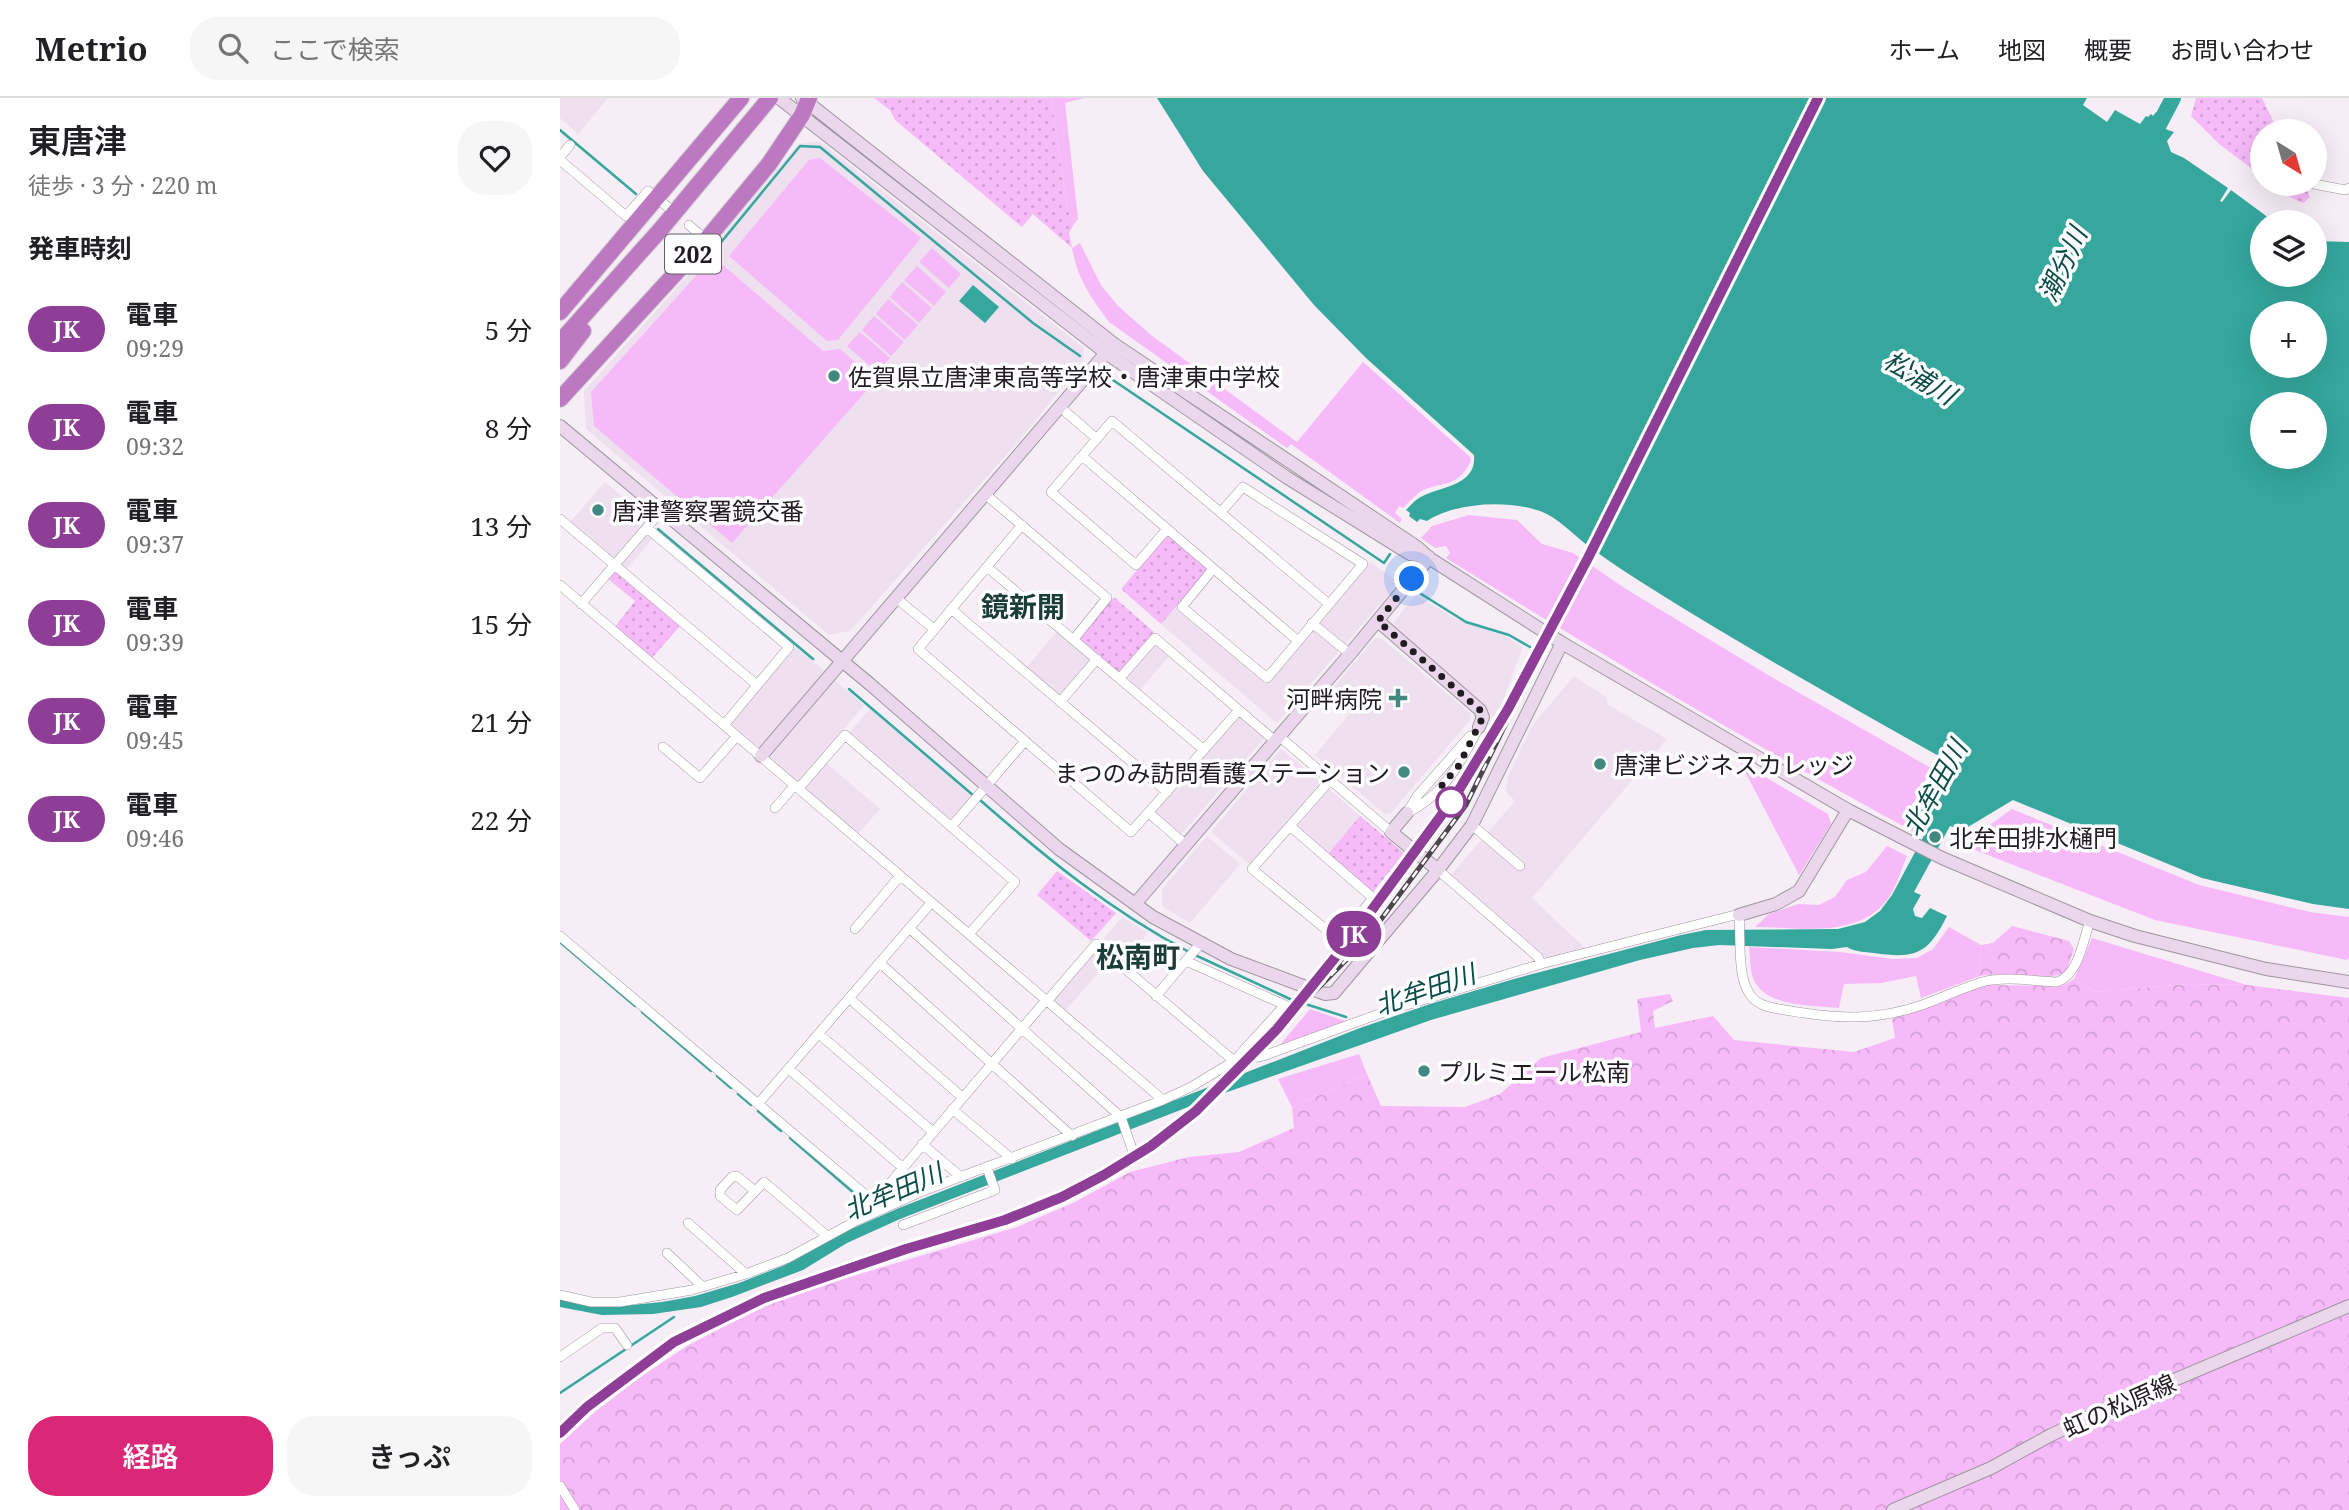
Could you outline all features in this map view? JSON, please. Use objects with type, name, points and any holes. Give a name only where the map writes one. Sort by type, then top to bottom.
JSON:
[{"type":"highway","name":"202","points":[[560,312],[741,98]]},
{"type":"highway","name":"202","points":[[560,342],[771,100]]},
{"type":"highway","name":"202","points":[[560,399],[706,240],[769,164],[805,103]]},
{"type":"highway","name":"202","points":[[560,361],[661,229]]},
{"type":"street","points":[[771,100],[805,103],[1110,349],[1562,643],[1848,810],[1942,858],[2090,921],[2174,947],[2266,969],[2349,982]]},
{"type":"street","points":[[570,145],[560,159],[626,216],[648,191],[669,208]]},
{"type":"street","points":[[2328,186],[2349,188]]},
{"type":"street","points":[[689,225],[706,240]]},
{"type":"street","points":[[761,756],[1110,349]]},
{"type":"street","points":[[1060,407],[1097,439]]},
{"type":"street","points":[[1167,529],[1136,565],[1051,492],[1112,421],[1329,604]]},
{"type":"street","points":[[560,426],[842,661],[980,794],[1153,917],[1193,953],[1284,1005],[1234,1061],[1191,1087],[1121,1118],[987,1169],[876,1206],[788,1258],[703,1287],[658,1297],[620,1302],[592,1302],[560,1295]]},
{"type":"street","points":[[1082,456],[1297,640]]},
{"type":"street","points":[[1213,569],[1182,607],[1266,678],[1363,564],[1243,487],[1221,512]]},
{"type":"street","points":[[985,494],[1107,598],[1074,639]]},
{"type":"street","points":[[581,604],[662,510]]},
{"type":"street","points":[[560,519],[757,685]]},
{"type":"street","points":[[1022,525],[918,649],[1131,832],[1240,710]]},
{"type":"street","points":[[647,527],[789,647],[724,725]]},
{"type":"street","points":[[1135,904],[1429,558]]},
{"type":"street","points":[[987,566],[1204,750]]},
{"type":"street","points":[[560,585],[1163,1100]]},
{"type":"street","points":[[896,598],[934,629]]},
{"type":"street","points":[[951,610],[1167,792]]},
{"type":"street","points":[[1378,621],[1480,710],[1483,717],[1458,767],[1427,803],[1408,813],[1391,832]]},
{"type":"street","points":[[1312,623],[1350,654]]},
{"type":"street","points":[[1120,678],[1155,638],[1438,870],[1538,957],[1541,964]]},
{"type":"street","points":[[1193,953],[1325,994],[1334,993],[1438,870],[1472,825],[1562,643]]},
{"type":"street","points":[[1060,702],[1097,659]]},
{"type":"street","points":[[775,808],[845,735],[1015,882],[970,934]]},
{"type":"street","points":[[663,747],[700,778],[737,736]]},
{"type":"street","points":[[951,827],[1025,741]]},
{"type":"street","points":[[1290,826],[1373,898],[1339,940],[1252,869],[1329,781]]},
{"type":"street","points":[[876,1206],[922,1144],[1096,944],[1234,1061],[1263,1056],[1387,1011],[1541,964],[1740,920],[1799,891],[1848,810]]},
{"type":"street","points":[[1149,813],[1186,845]]},
{"type":"street","points":[[1472,825],[1520,866]]},
{"type":"street","points":[[855,929],[900,876]]},
{"type":"street","points":[[758,1104],[932,903]]},
{"type":"street","points":[[1740,920],[1746,989],[1757,1003],[1803,1013],[1861,1019],[1882,1017],[1922,1005],[1983,982],[2003,979],[2056,982],[2073,969],[2090,921]]},
{"type":"street","points":[[909,928],[1121,1118],[1132,1149]]},
{"type":"street","points":[[560,936],[876,1206]]},
{"type":"street","points":[[1156,996],[1193,953]]},
{"type":"street","points":[[880,963],[1072,1136]]},
{"type":"street","points":[[849,998],[962,1097]]},
{"type":"street","points":[[819,1034],[933,1132]]},
{"type":"street","points":[[789,1069],[903,1168]]},
{"type":"street","points":[[952,1109],[1012,1159]]},
{"type":"street","points":[[922,1144],[961,1177]]},
{"type":"street","points":[[904,1225],[995,1190],[987,1169]]},
{"type":"street","points":[[755,1191],[764,1182],[826,1235]]},
{"type":"street","points":[[688,1223],[746,1274]]},
{"type":"street","points":[[667,1253],[703,1287]]},
{"type":"street","name":"虹の松原線","points":[[1893,1510],[1991,1468],[2108,1408],[2349,1306]]},
{"type":"street","points":[[560,1357],[602,1328],[614,1328],[627,1345]]},
{"type":"street","points":[[560,1486],[575,1510]]},
{"type":"shaded area","points":[[560,98],[608,98],[578,134],[560,118]]},
{"type":"shaded area","name":"佐賀県立唐津東高等学校・唐津東中学校","points":[[819,141],[1084,348],[1083,361],[1023,436],[850,631],[829,635],[586,429],[584,391],[715,245],[798,144]]},
{"type":"shaded area","points":[[605,482],[650,520],[654,537],[621,575],[566,527]]},
{"type":"shaded area","points":[[1370,562],[1399,582],[1277,723],[1161,624],[1176,606],[1265,683]]},
{"type":"shaded area","points":[[1416,595],[1454,618],[1507,637],[1523,647],[1496,719],[1390,627]]},
{"type":"shaded area","points":[[1058,630],[1092,659],[1059,697],[1026,668]]},
{"type":"shaded area","points":[[1375,638],[1381,638],[1470,713],[1471,719],[1391,813],[1385,814],[1315,755],[1350,713],[1328,694]]},
{"type":"shaded area","points":[[1155,643],[1169,656],[1135,696],[1121,684]]},
{"type":"shaded area","points":[[796,647],[864,705],[798,783],[729,725]]},
{"type":"shaded area","points":[[1574,676],[1606,697],[1608,705],[1667,739],[1532,898],[1586,949],[1548,959],[1450,876],[1515,801],[1506,792],[1508,776],[1532,726]]},
{"type":"shaded area","points":[[870,709],[972,796],[951,821],[848,734]]},
{"type":"shaded area","points":[[1238,714],[1265,737],[1181,835],[1154,812]]},
{"type":"shaded area","points":[[1281,749],[1322,783],[1252,866],[1211,832]]},
{"type":"shaded area","points":[[825,762],[880,809],[857,835],[803,789]]},
{"type":"shaded area","points":[[1329,789],[1360,816],[1328,854],[1297,827]]},
{"type":"shaded area","points":[[1207,836],[1240,864],[1190,923],[1162,906],[1162,889]]},
{"type":"shaded area","points":[[1122,917],[1148,933],[1118,968],[1108,961],[1064,1012],[1051,1001]]},
{"type":"green space","points":[[874,98],[1051,98],[1067,207],[1074,224],[1069,233],[1072,248],[1033,214],[1022,227],[895,120],[890,110]]},
{"type":"green space","points":[[1051,98],[1084,98],[1065,103],[1078,219],[1074,224],[1067,207]]},
{"type":"green space","points":[[2196,98],[2262,98],[2272,119],[2250,119],[2250,167],[2219,144],[2191,116]]},
{"type":"green space","points":[[820,158],[921,238],[838,340],[827,341],[729,256],[809,160]]},
{"type":"green space","points":[[2288,196],[2310,196],[2303,203]]},
{"type":"green space","points":[[1080,243],[1101,285],[1118,306],[1151,335],[1297,442],[1363,362],[1470,457],[1471,461],[1454,481],[1428,488],[1403,508],[1399,506],[1395,513],[1402,519],[1400,523],[1291,444],[1287,448],[1109,322],[1081,279],[1072,248]]},
{"type":"green space","points":[[932,248],[961,274],[949,288],[919,262]]},
{"type":"green space","points":[[723,265],[823,351],[840,349],[876,380],[732,543],[594,426],[591,392],[705,266]]},
{"type":"green space","points":[[917,266],[946,292],[934,306],[904,280]]},
{"type":"green space","points":[[902,282],[932,308],[919,323],[890,297]]},
{"type":"green space","points":[[888,299],[918,325],[905,340],[876,314]]},
{"type":"green space","points":[[874,316],[904,342],[891,356],[862,330]]},
{"type":"green space","points":[[860,332],[890,358],[877,372],[847,346]]},
{"type":"green space","points":[[1469,515],[1517,520],[1542,544],[1573,553],[1626,589],[1768,675],[1931,768],[1911,809],[1924,818],[1916,833],[1620,665],[1446,558],[1450,553],[1446,546],[1435,548],[1421,538],[1432,526]]},
{"type":"green space","points":[[1167,535],[1208,569],[1161,624],[1121,589]]},
{"type":"green space","points":[[615,570],[680,626],[651,659],[614,628],[635,601],[607,578]]},
{"type":"green space","points":[[1114,597],[1154,632],[1119,673],[1078,639]]},
{"type":"green space","points":[[1740,762],[1828,814],[1831,824],[1799,875]]},
{"type":"green space","points":[[2012,809],[2199,885],[2310,912],[2349,917],[2349,958],[2347,960],[2155,920],[1962,845]]},
{"type":"green space","points":[[1360,816],[1404,853],[1373,892],[1328,854]]},
{"type":"green space","points":[[1887,846],[1907,856],[1890,895],[1875,912],[1844,926],[1808,929],[1755,927],[1769,914],[1798,904],[1819,905],[1835,897],[1847,880],[1866,872]]},
{"type":"green space","points":[[1057,871],[1116,913],[1091,941],[1037,895]]},
{"type":"green space","points":[[2012,926],[2069,941],[2074,949],[2066,972],[2046,977],[1980,976],[1981,945],[1993,943]]},
{"type":"green space","points":[[1949,927],[1981,945],[1980,976],[1921,998],[1916,976],[1881,983],[1844,984],[1839,1008],[1802,1005],[1766,994],[1757,986],[1752,975],[1749,947],[1840,952],[1893,959],[1917,958],[1933,949]]},
{"type":"green space","points":[[2092,938],[2247,985],[2187,984],[2095,992],[2074,979]]},
{"type":"green space","points":[[2074,979],[2095,992],[2187,984],[2247,985],[2349,998],[2349,1510],[560,1510],[560,1444],[596,1411],[687,1346],[793,1294],[1017,1227],[1075,1202],[1130,1172],[1189,1157],[1239,1152],[1294,1128],[1292,1107],[1367,1074],[1381,1106],[1465,1107],[1500,1094],[1541,1058],[1641,1032],[1637,999],[1670,994],[1673,1001],[1653,1011],[1655,1028],[1713,1016],[1734,1040],[1854,1052],[1895,1038],[1892,1019],[1986,985],[2062,986]]},
{"type":"green space","points":[[1310,1009],[1345,1021],[1332,1029],[1280,1045]]},
{"type":"green space","points":[[1359,1054],[1367,1074],[1292,1107],[1278,1079]]},
{"type":"water","points":[[1157,98],[2087,98],[2083,105],[2107,122],[2115,110],[2140,124],[2146,116],[2153,116],[2156,112],[2169,121],[2165,129],[2174,132],[2167,141],[2171,152],[2228,188],[2220,201],[2222,202],[2231,190],[2258,210],[2250,210],[2250,287],[2327,287],[2327,241],[2349,242],[2349,909],[2313,904],[2202,878],[2013,800],[1963,830],[1950,826],[1914,892],[1921,895],[1913,909],[1915,916],[1922,918],[1930,908],[1947,916],[1927,946],[1911,954],[1860,952],[1847,947],[1832,949],[1719,945],[1640,960],[1431,1020],[1219,1095],[900,1219],[847,1243],[803,1270],[701,1307],[653,1314],[602,1315],[560,1307],[560,1298],[612,1307],[695,1296],[739,1283],[785,1265],[842,1233],[899,1208],[1360,1028],[1430,1004],[1681,935],[1706,930],[1838,929],[1865,922],[1880,911],[1892,895],[1928,828],[1932,817],[1920,812],[1946,760],[1686,610],[1587,545],[1559,521],[1540,511],[1513,505],[1482,505],[1452,510],[1427,521],[1420,519],[1417,522],[1406,510],[1417,499],[1463,480],[1473,466],[1474,455],[1366,358],[1314,305],[1203,171]]},
{"type":"water","points":[[973,285],[999,307],[985,323],[959,301]]},
{"type":"waterway","name":"潮分川","points":[[2153,136],[2173,98]]},
{"type":"waterway","points":[[560,130],[636,194]]},
{"type":"waterway","points":[[709,257],[800,146],[820,147],[1033,323],[1080,356]]},
{"type":"waterway","points":[[685,235],[692,242]]},
{"type":"waterway","points":[[1107,376],[1384,563],[1390,554]]},
{"type":"waterway","points":[[658,529],[813,659]]},
{"type":"waterway","points":[[1418,592],[1466,622],[1509,635],[1530,647]]},
{"type":"waterway","points":[[849,689],[974,796]]},
{"type":"waterway","points":[[980,800],[1029,842],[1106,901],[1189,952]]},
{"type":"waterway","points":[[560,942],[635,1006]]},
{"type":"waterway","points":[[1195,955],[1290,999],[1346,1017]]},
{"type":"waterway","points":[[642,1012],[711,1071]]},
{"type":"waterway","points":[[717,1076],[731,1088]]},
{"type":"waterway","points":[[738,1094],[751,1105]]},
{"type":"waterway","points":[[758,1111],[781,1131]]},
{"type":"waterway","name":"北牟田川","points":[[790,1138],[869,1206]]},
{"type":"waterway","points":[[560,1393],[674,1317]]},
{"type":"railway","points":[[1513,701],[1588,558],[1819,98]]},
{"type":"railway","points":[[560,1433],[587,1407],[633,1371],[674,1342],[716,1321],[764,1298],[811,1281],[1005,1220],[1062,1197],[1151,1146],[1196,1111],[1365,941],[1466,805],[1513,709],[1517,694]]},
{"type":"railway","points":[[1325,970],[1406,865],[1481,754]]},
{"type":"train","name":"JK","points":[[560,1433],[587,1407],[674,1342],[764,1298],[906,1249],[1005,1220],[1062,1197],[1104,1175],[1151,1146],[1196,1111],[1277,1029],[1355,933],[1454,798],[1517,694],[1818,98]]},
{"type":"place","name":"佐賀県立唐津東高等学校・唐津東中学校","points":[[834,376]]},
{"type":"place","name":"唐津警察署鏡交番","points":[[598,510]]},
{"type":"place","name":"河畔病院","points":[[1398,698]]},
{"type":"place","name":"唐津ビジネスカレッジ","points":[[1600,764]]},
{"type":"place","name":"まつのみ訪問看護ステーション","points":[[1404,772]]},
{"type":"place","name":"北牟田排水樋門","points":[[1935,837]]},
{"type":"place","name":"プルミエール松南","points":[[1424,1071]]},
{"type":"district","name":"鏡新開","points":[[1023,606]]},
{"type":"district","name":"松南町","points":[[1138,956]]},
{"type":"route","points":[[1412,579],[1378,621],[1480,710],[1483,717],[1458,767],[1442,785],[1451,802]]},
{"type":"water label","name":"松浦川","points":[[1920,377]]}]
